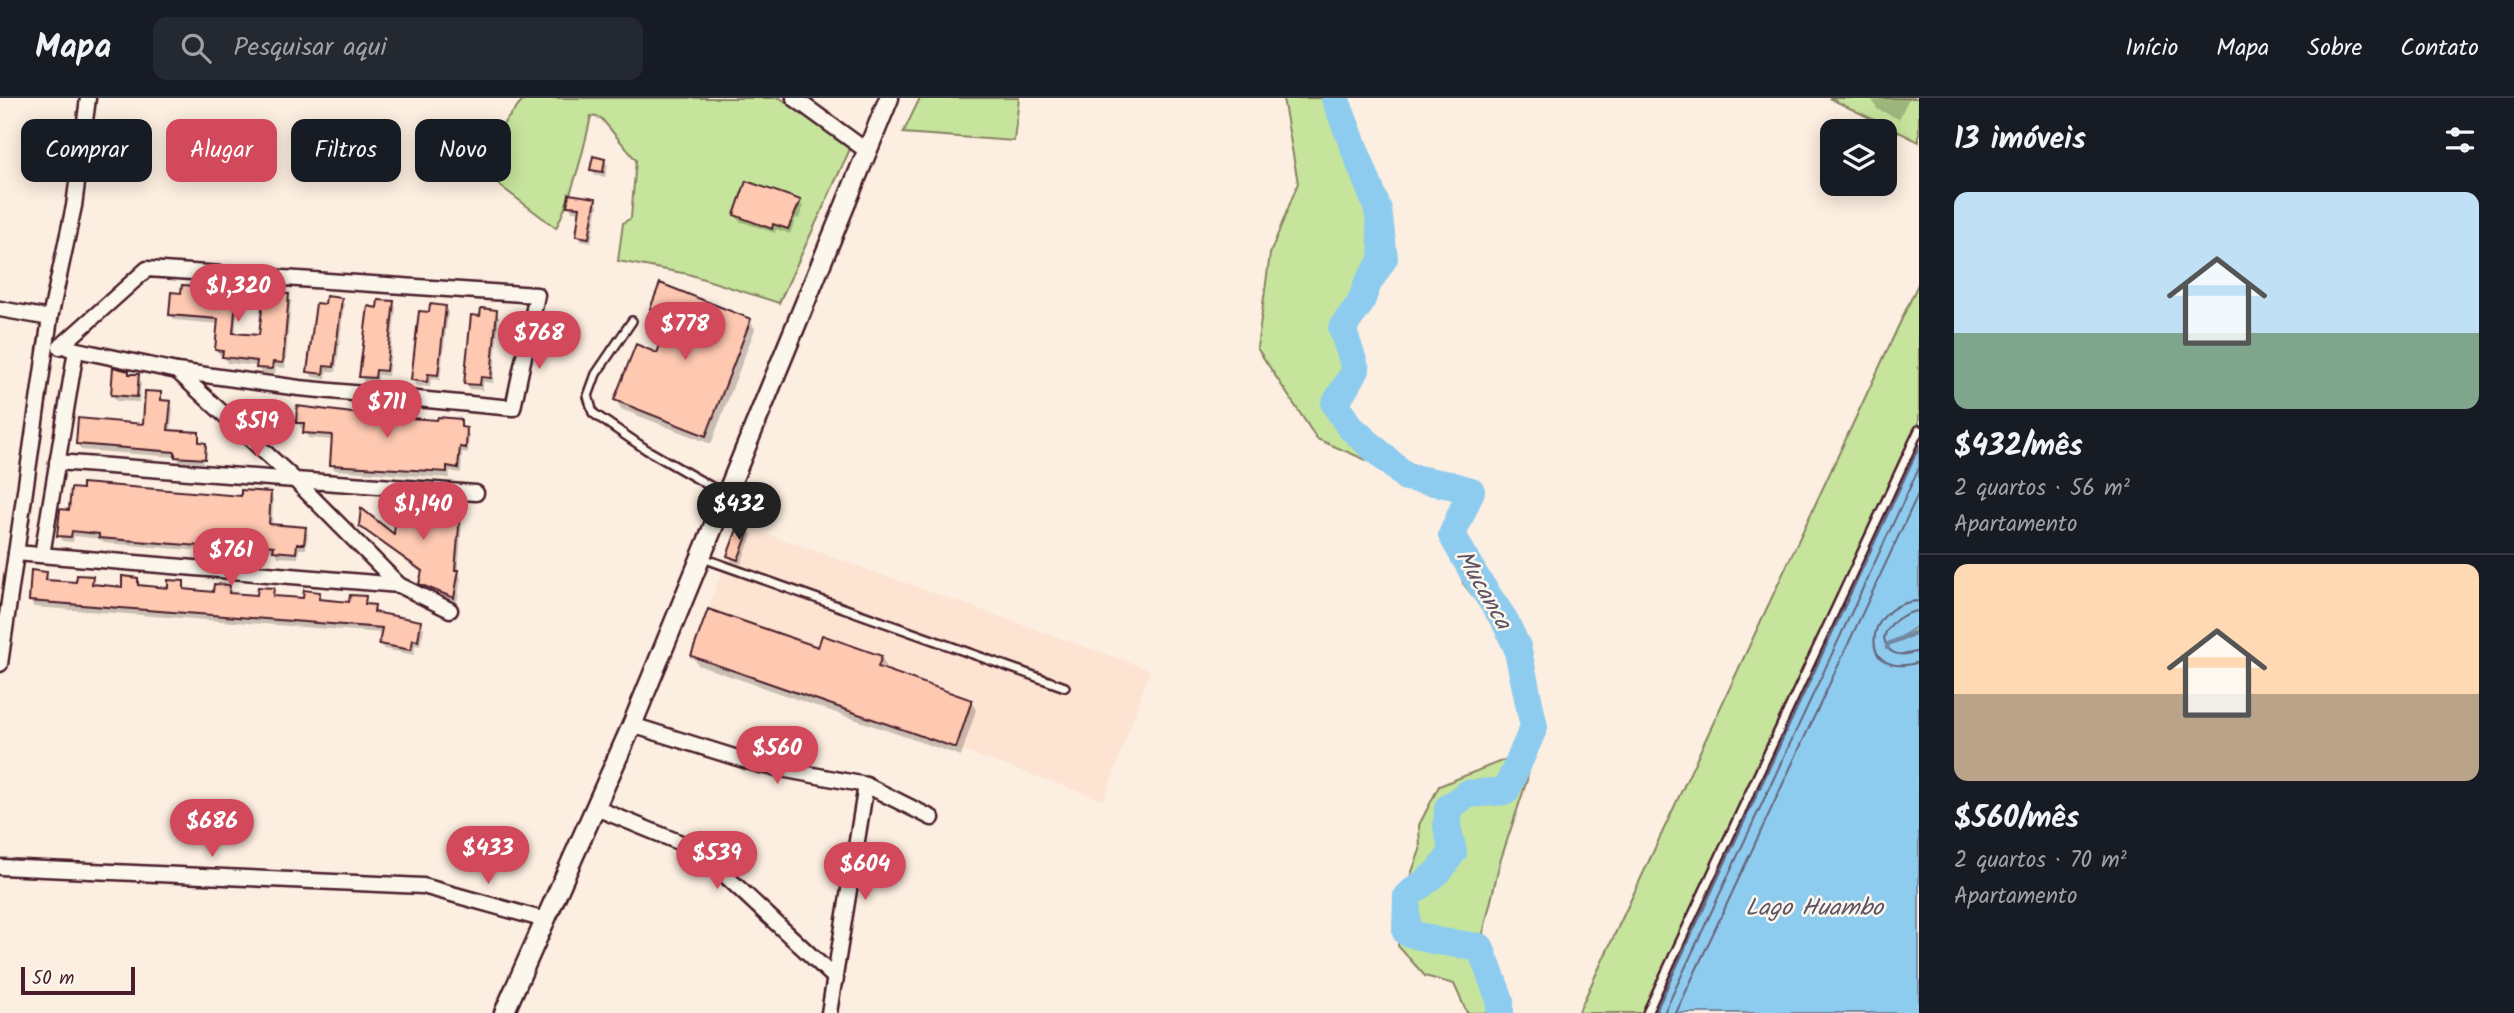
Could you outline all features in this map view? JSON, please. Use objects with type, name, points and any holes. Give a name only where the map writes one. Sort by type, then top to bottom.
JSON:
[{"type":"street","points":[[0,664],[4,610],[53,346],[50,318],[74,206],[88,98]]},
{"type":"street","points":[[794,98],[867,151]]},
{"type":"street","points":[[504,1013],[632,725],[889,98]]},
{"type":"street","points":[[147,269],[537,295],[513,408],[299,388],[177,371],[53,346],[147,269]]},
{"type":"street","points":[[0,309],[50,318]]},
{"type":"street","points":[[41,555],[76,350]]},
{"type":"street","points":[[177,371],[295,480],[399,585],[450,610]]},
{"type":"street","points":[[57,462],[476,494]]},
{"type":"street","points":[[16,553],[399,585]]},
{"type":"street","points":[[632,725],[760,765],[866,785],[932,818]]},
{"type":"street","points":[[830,1013],[866,785]]},
{"type":"street","points":[[596,808],[698,850],[836,979]]},
{"type":"street","points":[[0,867],[423,886],[545,920]]},
{"type":"lane","points":[[632,321],[596,374],[588,396],[593,413],[647,450],[725,494]]},
{"type":"lane","points":[[1647,1013],[1919,430]]},
{"type":"lane","points":[[699,557],[1065,687]]},
{"type":"shaded area","points":[[739,524],[1150,670],[1104,800],[691,656]]},
{"type":"green space","points":[[525,98],[780,98],[851,147],[779,303],[688,274],[618,261],[623,223],[631,218],[636,160],[601,118],[591,116],[577,173],[556,228],[495,182],[511,182],[511,119],[507,119]]},
{"type":"green space","points":[[920,98],[1019,98],[1014,141],[903,133]]},
{"type":"green space","points":[[1283,98],[1335,98],[1378,210],[1384,258],[1368,283],[1360,304],[1342,328],[1356,370],[1336,404],[1349,426],[1406,477],[1317,439],[1257,348],[1270,254],[1298,183]]},
{"type":"green space","points":[[1829,98],[1919,98],[1919,142],[1897,131],[1897,119],[1872,119]]},
{"type":"green space","name":"Lago Huambo","points":[[1919,282],[1919,1013],[1578,1013]]},
{"type":"green space","points":[[1452,535],[1505,621],[1517,647],[1534,727],[1527,780],[1500,862],[1480,947],[1500,1000],[1502,1013],[1467,1013],[1454,984],[1425,976],[1398,946],[1403,896],[1420,850],[1419,825],[1439,786],[1509,758],[1524,733],[1505,639],[1463,583]]},
{"type":"water","name":"Lago Huambo","points":[[1919,430],[1919,625],[1892,643],[1919,634],[1919,1013],[1647,1013]]},
{"type":"building","points":[[593,156],[605,159],[603,172],[590,170]]},
{"type":"building","points":[[746,181],[801,200],[788,229],[773,224],[772,229],[734,215]]},
{"type":"building","points":[[569,194],[596,198],[589,238],[576,236],[580,207],[567,206]]},
{"type":"building","points":[[660,283],[751,319],[706,436],[614,400],[636,344],[657,353],[671,317],[650,309]]},
{"type":"building","points":[[182,285],[198,286],[197,293],[220,295],[221,287],[237,289],[233,333],[259,335],[263,300],[273,301],[273,293],[289,294],[283,363],[273,362],[272,369],[256,368],[257,361],[222,357],[223,351],[215,350],[218,319],[169,315],[171,292],[181,293]]},
{"type":"building","points":[[326,296],[342,298],[334,367],[324,366],[323,374],[307,372],[316,303],[325,304]]},
{"type":"building","points":[[378,300],[394,301],[386,371],[376,370],[375,378],[359,377],[368,306],[377,308]]},
{"type":"building","points":[[430,304],[446,306],[438,375],[428,374],[427,382],[411,380],[419,311],[429,312]]},
{"type":"building","points":[[481,308],[497,310],[491,378],[481,377],[480,385],[464,384],[471,315],[480,316]]},
{"type":"building","points":[[113,367],[129,371],[129,374],[139,374],[137,397],[111,395]]},
{"type":"building","points":[[145,391],[161,392],[161,400],[171,401],[168,430],[199,432],[199,442],[206,443],[205,459],[175,457],[175,452],[76,444],[78,418],[143,424]]},
{"type":"building","points":[[297,406],[368,415],[461,419],[461,427],[467,428],[466,448],[460,447],[458,468],[447,466],[447,472],[330,465],[332,435],[303,433],[304,423],[296,423]]},
{"type":"building","points":[[82,483],[241,496],[241,490],[271,492],[269,524],[306,527],[304,544],[297,544],[296,553],[273,551],[274,546],[250,544],[250,550],[99,538],[99,534],[72,531],[71,537],[57,536],[60,509],[69,510],[71,488],[82,489]]},
{"type":"building","points":[[407,498],[429,500],[429,507],[450,509],[449,515],[460,516],[455,570],[459,570],[454,598],[419,584],[422,571],[359,526],[361,508],[394,534],[396,512],[406,513]]},
{"type":"building","points":[[739,524],[750,528],[738,560],[727,556]]},
{"type":"building","points":[[31,570],[47,572],[46,580],[76,582],[77,575],[93,576],[92,584],[122,587],[122,576],[138,578],[138,585],[168,588],[168,580],[184,581],[184,589],[213,592],[214,584],[230,585],[229,593],[257,595],[258,587],[274,588],[273,596],[303,598],[304,590],[320,592],[319,599],[349,602],[350,595],[366,596],[365,604],[375,605],[374,612],[421,621],[418,641],[413,640],[411,650],[379,644],[382,628],[29,601]]},
{"type":"building","points":[[708,609],[818,647],[822,635],[882,656],[878,667],[972,700],[956,748],[691,656]]},
{"type":"waterway","name":"Mucanca","points":[[1335,98],[1378,210],[1384,258],[1368,283],[1360,304],[1342,328],[1356,370],[1335,404],[1349,426],[1406,477],[1471,491],[1452,535],[1505,621],[1517,647],[1534,727],[1506,791],[1467,794],[1448,808],[1447,826],[1453,852],[1439,871],[1407,896],[1406,932],[1436,941],[1480,947],[1500,1000],[1500,1013]]},
{"type":"waterway","points":[[1887,648],[1888,644],[1919,631]]}]
